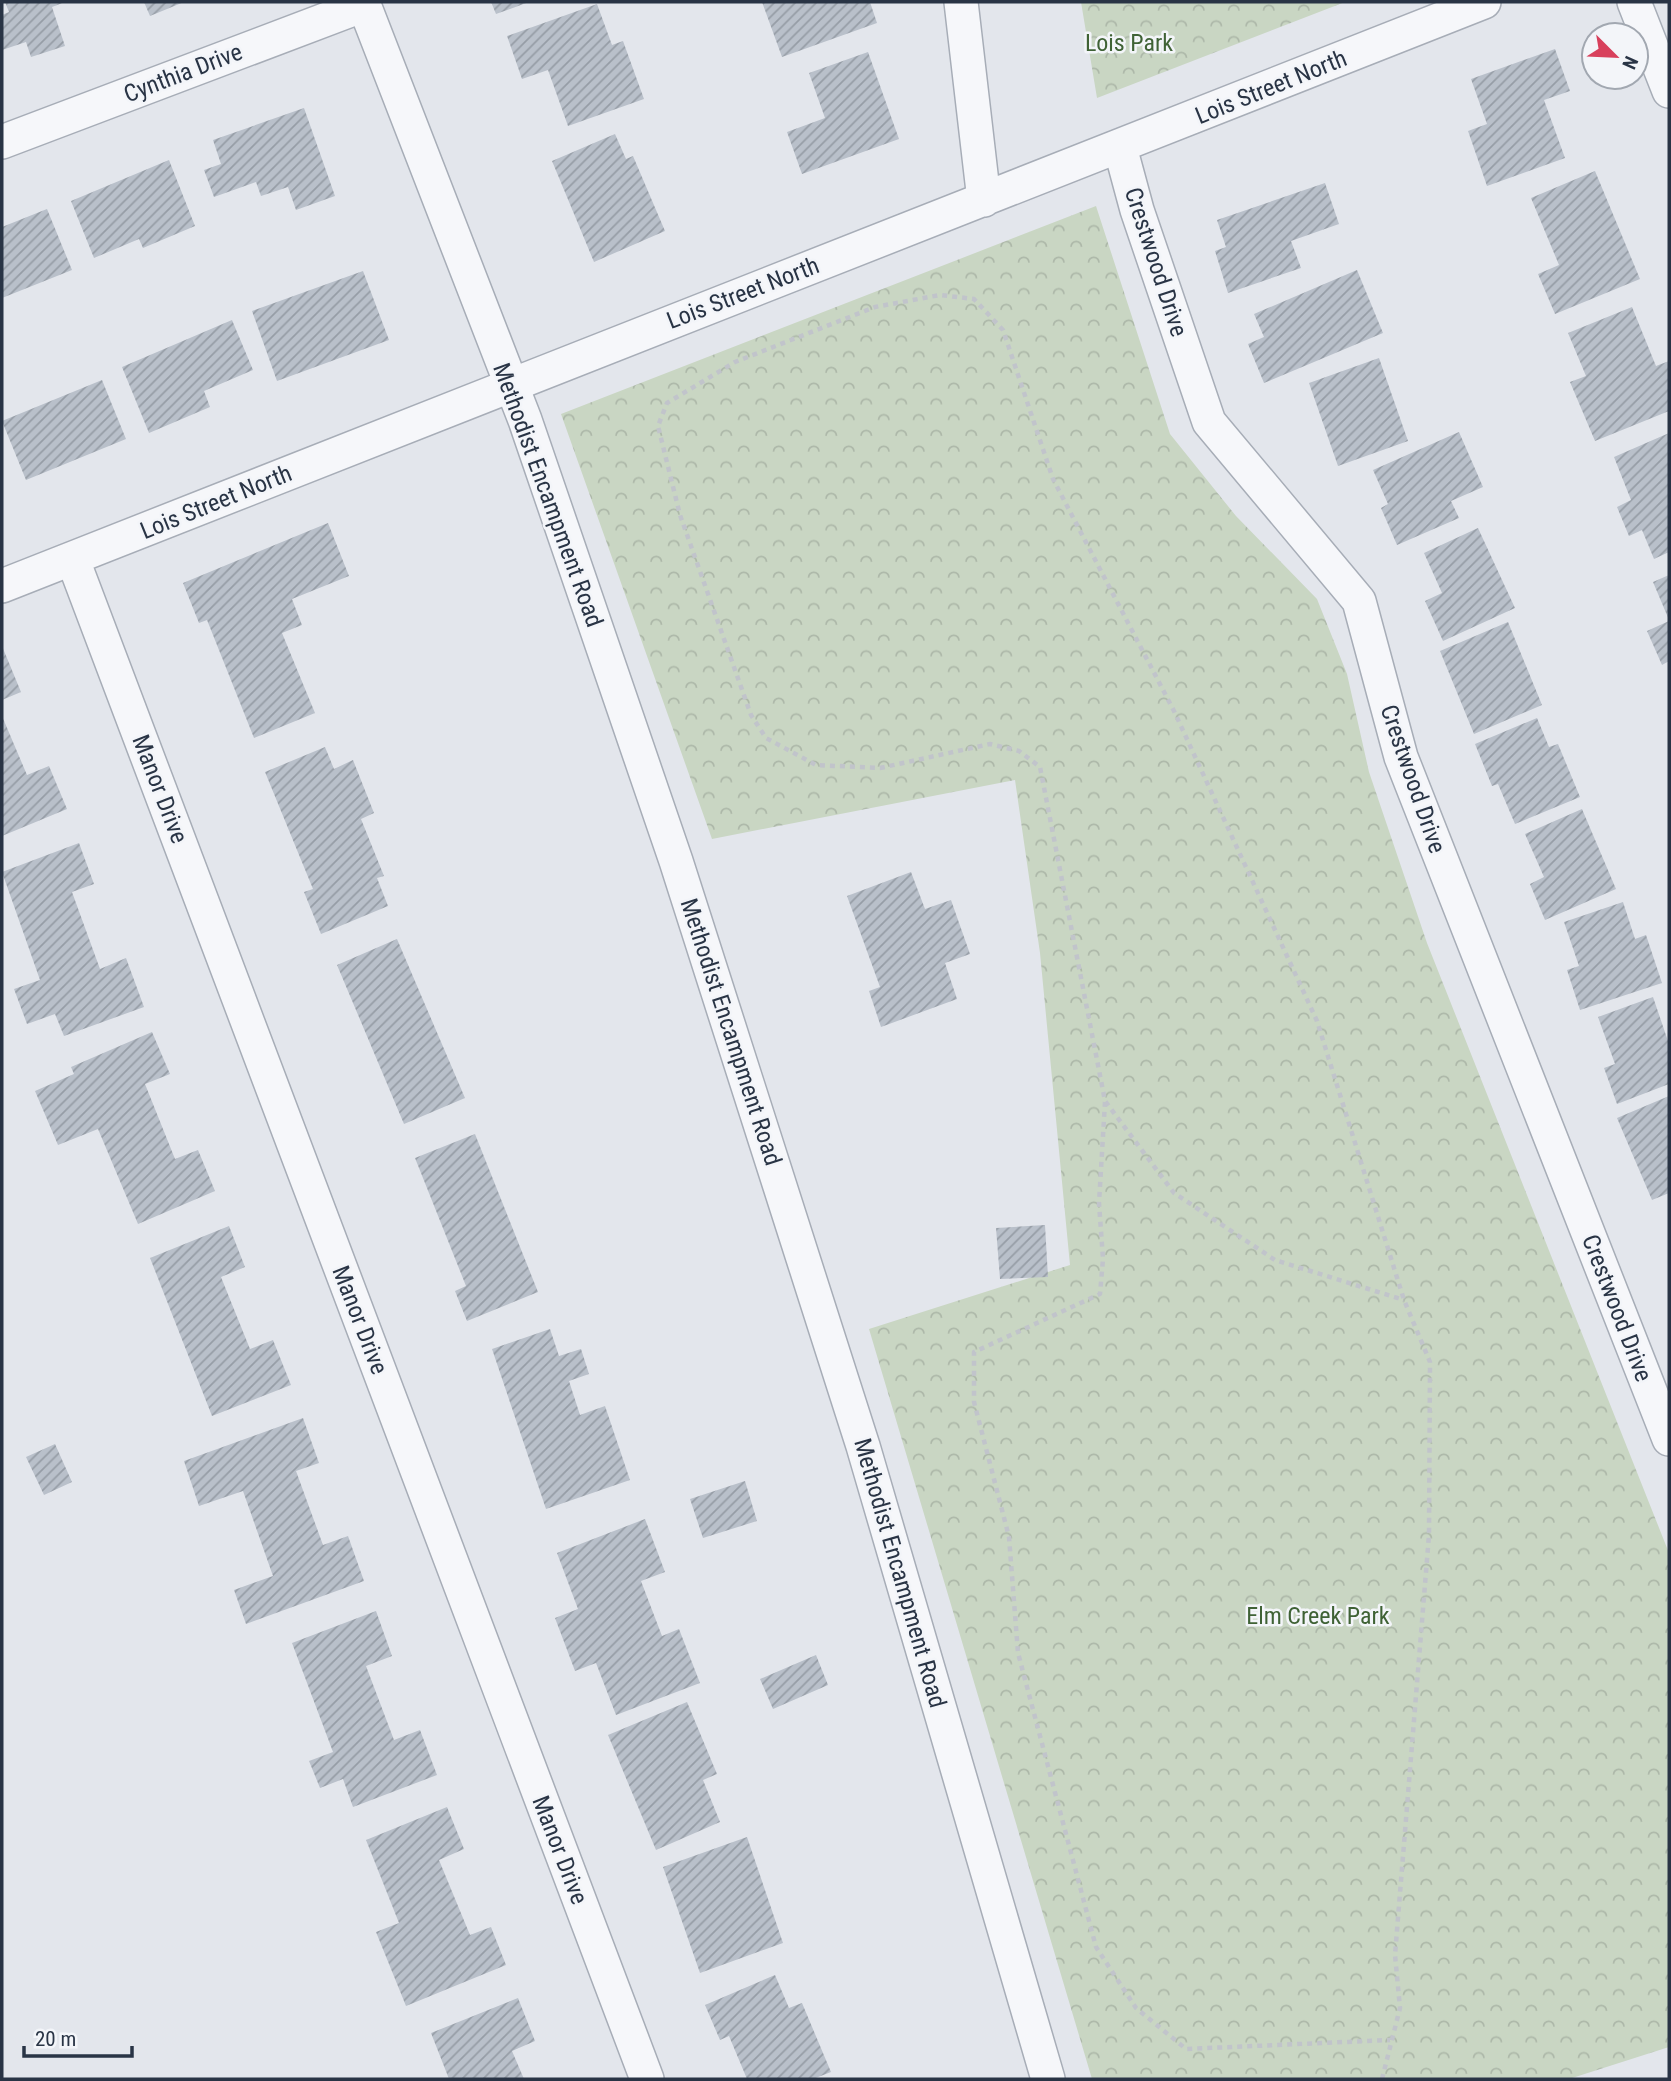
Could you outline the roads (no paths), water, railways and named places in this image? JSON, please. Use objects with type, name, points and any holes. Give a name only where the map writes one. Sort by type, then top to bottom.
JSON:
[{"type":"street","points":[[961,2],[984,200]]},
{"type":"street","name":"Lois Street North","points":[[2,586],[73,560],[510,383],[1120,147],[1484,2]]},
{"type":"street","points":[[1634,2],[1669,91]]},
{"type":"street","name":"Cynthia Drive","points":[[2,142],[363,3]]},
{"type":"street","name":"Methodist Encampment Road","points":[[363,3],[510,383],[676,861],[855,1419],[1048,2079]]},
{"type":"street","name":"Crestwood Drive","points":[[1120,147],[1136,210],[1209,422],[1359,601],[1401,757],[1669,1440]]},
{"type":"street","name":"Manor Drive","points":[[73,560],[647,2079]]},
{"type":"park label","name":"Lois Park","points":[[1129,43]]},
{"type":"park label","name":"Elm Creek Park","points":[[1318,1616]]}]
